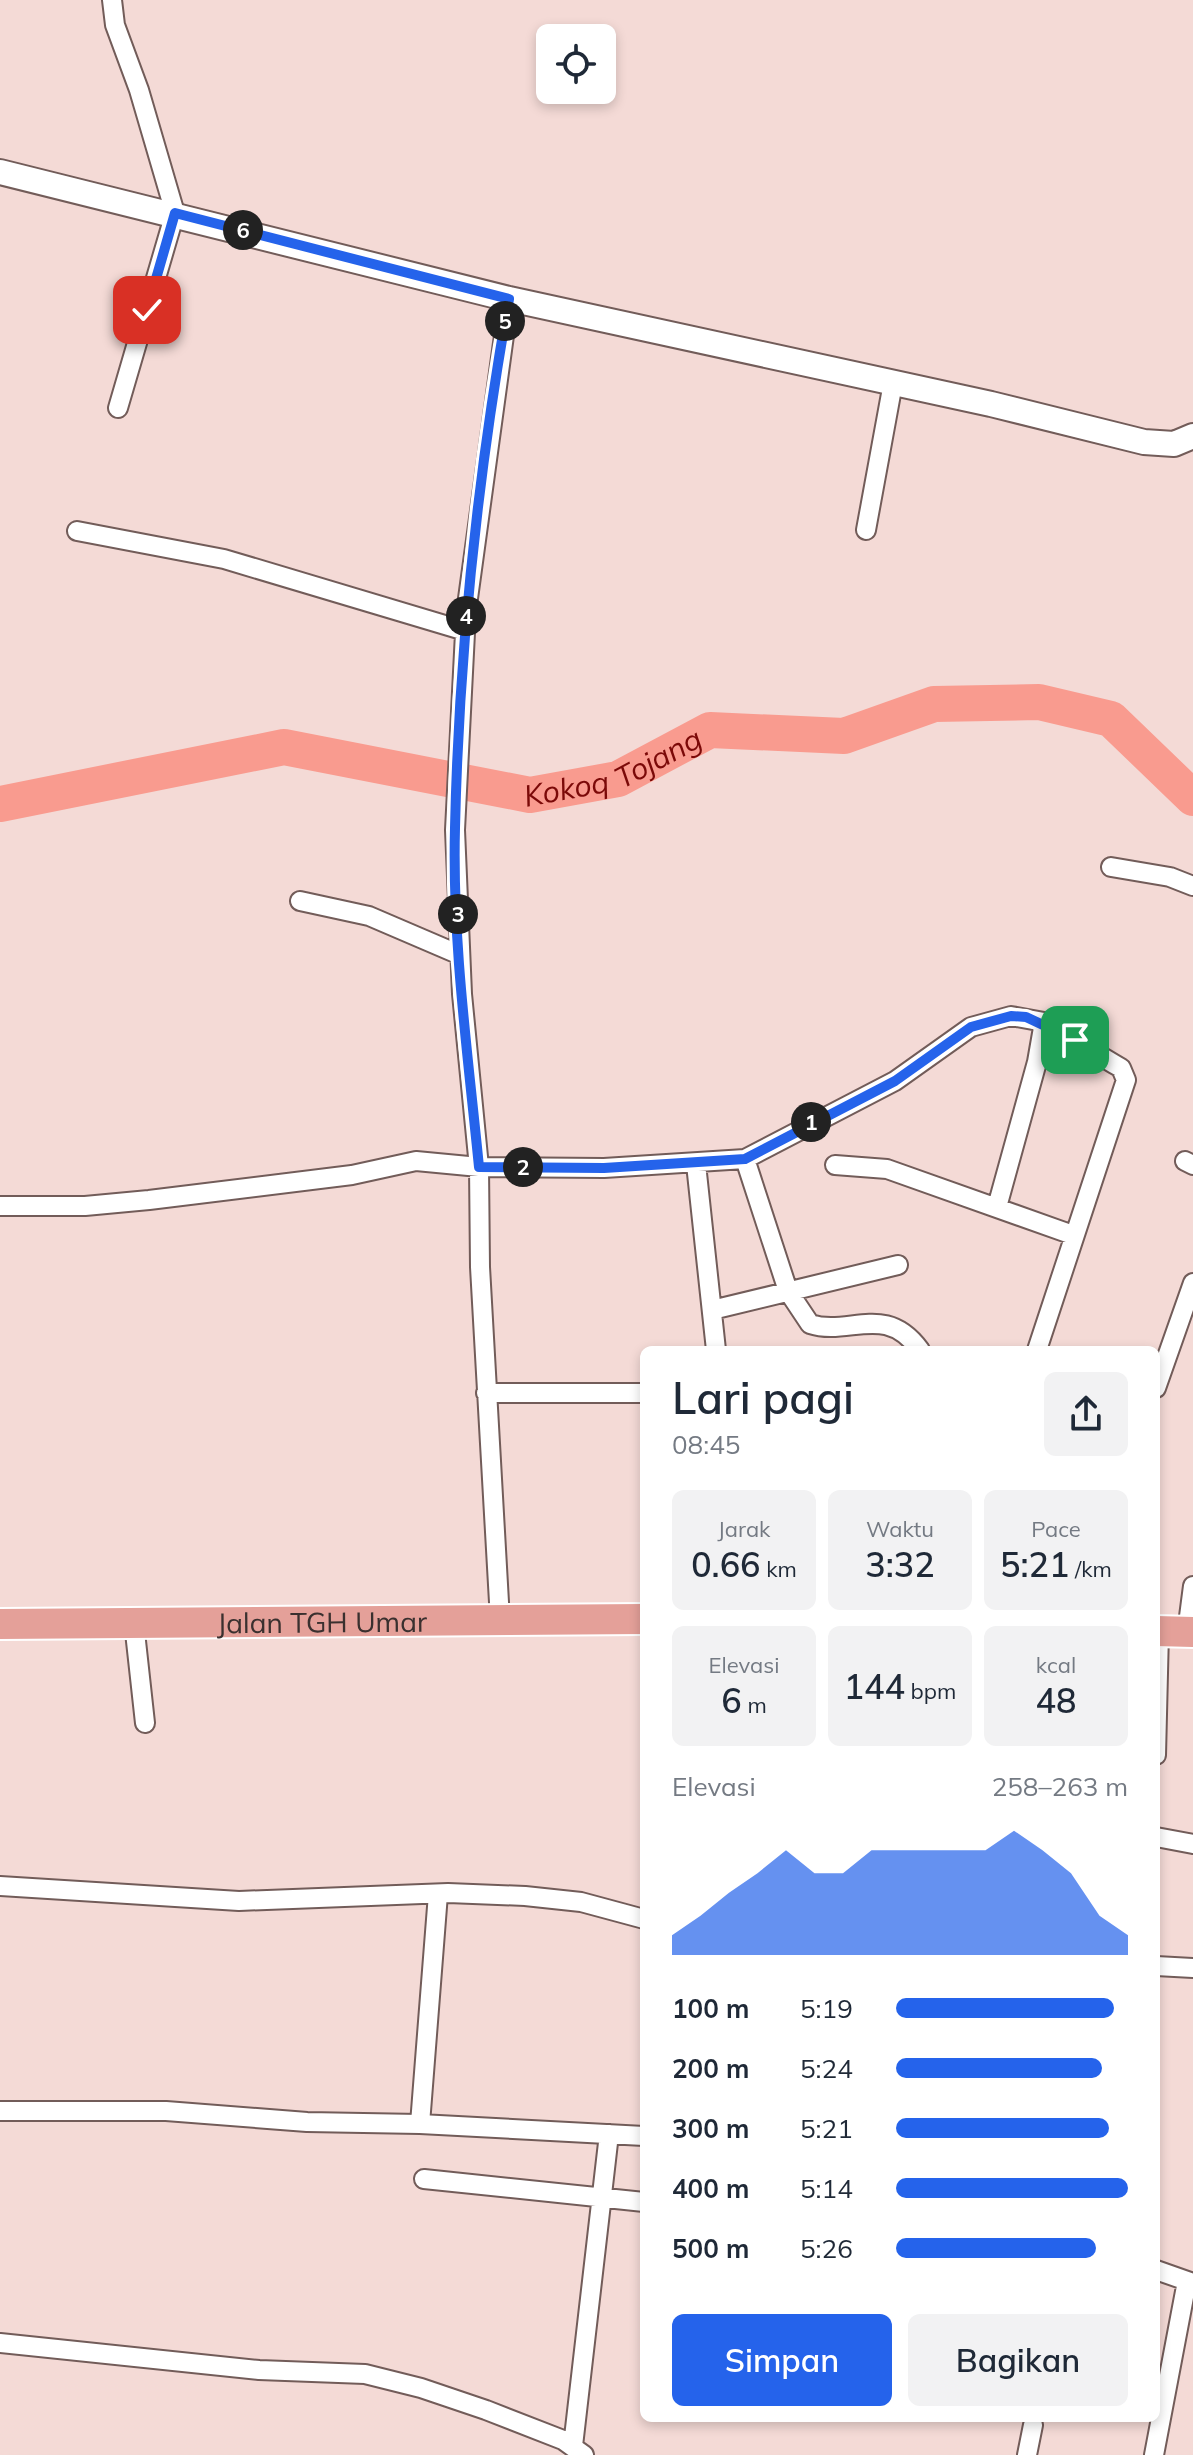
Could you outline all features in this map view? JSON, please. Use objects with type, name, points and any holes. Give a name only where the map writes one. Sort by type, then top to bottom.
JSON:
[{"type":"main road","name":"Jalan TGH Umar","points":[[0,1624],[640,1619]]},
{"type":"street","points":[[112,0],[115,25],[139,90],[175,213],[118,408]]},
{"type":"street","points":[[0,172],[175,213],[509,299],[1158,444],[1174,444],[1193,436]]},
{"type":"street","points":[[500,1620],[486,1393],[479,1167],[460,955],[455,830],[465,631],[477,520],[509,299]]},
{"type":"street","points":[[866,530],[893,383]]},
{"type":"street","points":[[77,531],[224,559],[465,631]]},
{"type":"street","points":[[1111,867],[1170,877],[1193,886]]},
{"type":"street","points":[[300,901],[369,916],[460,955]]},
{"type":"street","points":[[0,1206],[85,1206],[149,1200],[233,1187],[352,1175],[416,1161],[479,1167],[696,1164],[745,1159],[895,1081],[971,1027],[1011,1016],[1044,1022],[1121,1068],[1126,1080],[1038,1346]]},
{"type":"street","points":[[997,1207],[1037,1062],[1044,1022]]},
{"type":"street","points":[[745,1159],[788,1291],[810,1324],[870,1322],[905,1334],[916,1346]]},
{"type":"street","points":[[696,1164],[716,1346]]},
{"type":"street","points":[[835,1165],[887,1169],[1073,1235]]},
{"type":"street","points":[[712,1310],[898,1265]]},
{"type":"street","points":[[1160,1377],[1193,1283]]},
{"type":"street","points":[[486,1393],[640,1393]]},
{"type":"street","points":[[1160,1728],[1174,1632],[1193,1586]]},
{"type":"street","points":[[134,1623],[145,1723]]},
{"type":"street","points":[[1160,1838],[1193,1844]]},
{"type":"street","points":[[0,1886],[239,1901],[438,1894],[557,1898],[640,1918]]},
{"type":"street","points":[[420,2124],[438,1894]]},
{"type":"street","points":[[1160,1966],[1193,1968]]},
{"type":"street","points":[[0,2111],[166,2111],[307,2122],[420,2124],[640,2136]]},
{"type":"street","points":[[0,2343],[259,2370],[365,2374],[421,2388],[578,2450],[600,2197],[609,2134]]},
{"type":"street","points":[[424,2179],[640,2202]]},
{"type":"street","points":[[1154,2455],[1190,2282],[1160,2271]]},
{"type":"street","points":[[1027,2455],[1033,2425]]},
{"type":"waterway","name":"Kokoq Tojang","points":[[0,804],[284,747],[530,795],[618,779],[710,730],[844,736],[934,704],[1039,702],[1111,719],[1193,798]]},
{"type":"route","points":[[147,310],[175,213],[509,299],[466,613],[455,830],[462,994],[479,1167],[604,1168],[745,1159],[783,1141],[828,1113],[895,1081],[971,1027],[1011,1016],[1026,1017],[1044,1022],[1075,1040]]}]
